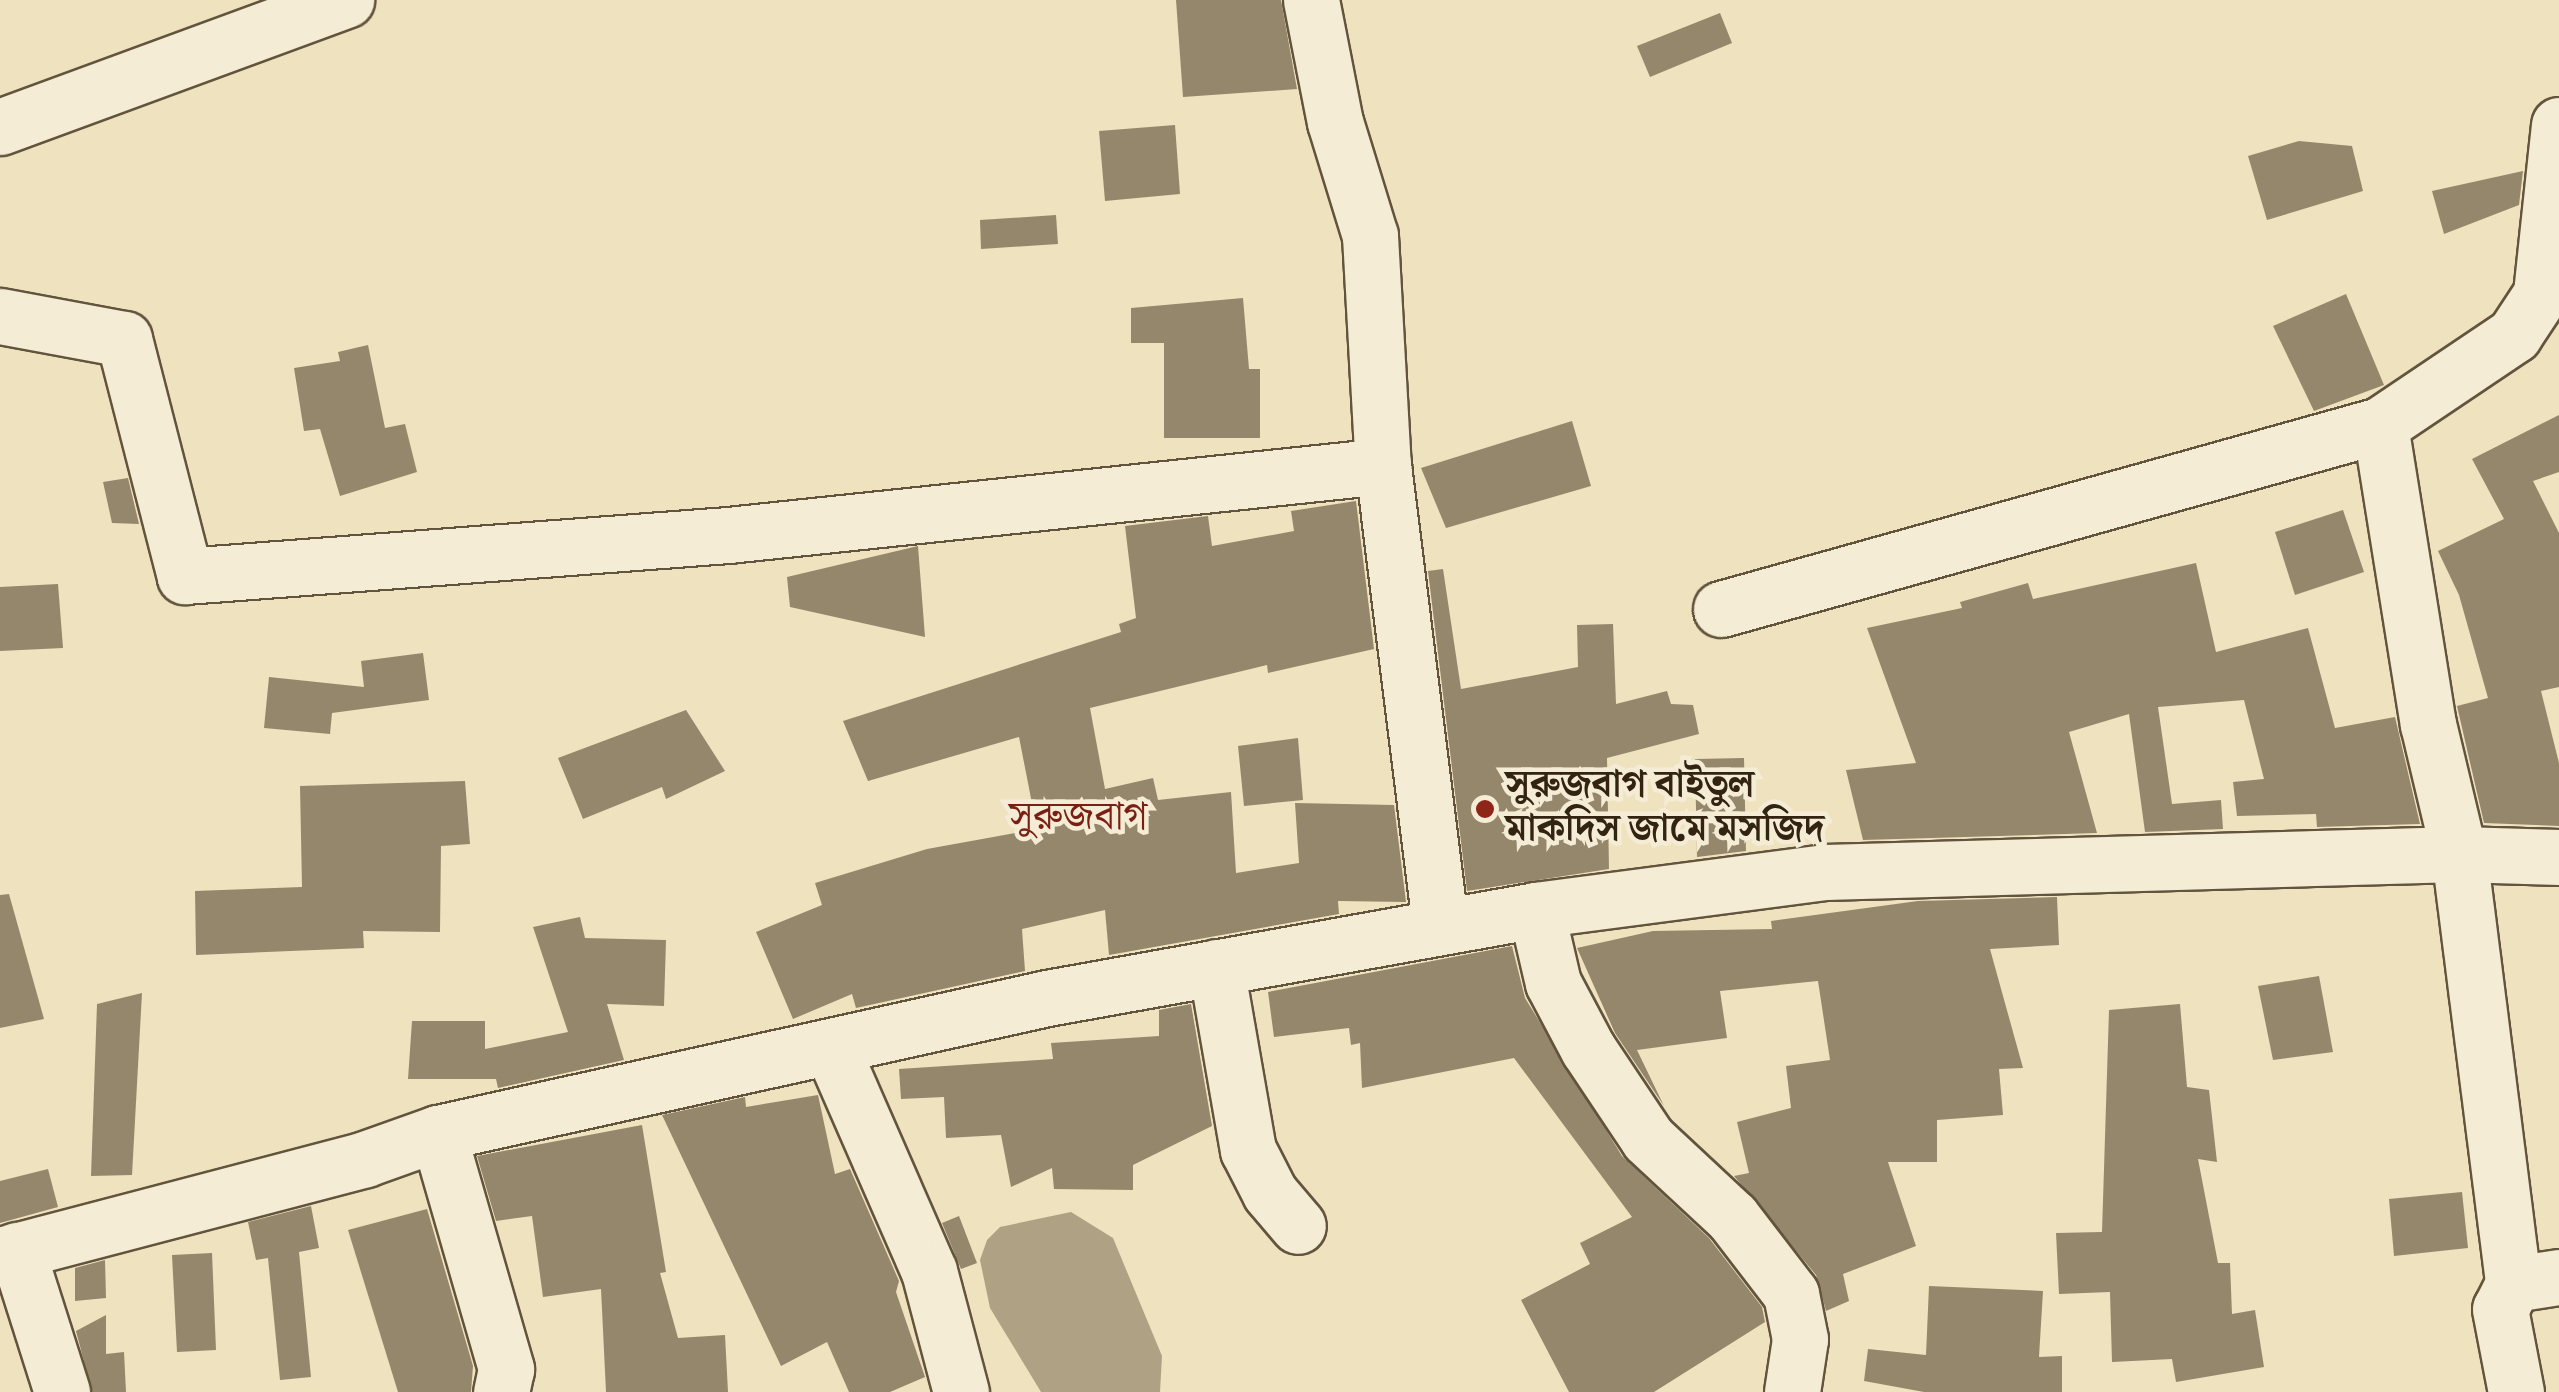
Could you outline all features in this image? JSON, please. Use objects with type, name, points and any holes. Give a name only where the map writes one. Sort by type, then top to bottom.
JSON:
[{"type":"street","points":[[0,127],[346,0]]},
{"type":"street","points":[[1311,0],[1335,122],[1370,236],[1383,466],[1440,926]]},
{"type":"street","points":[[1721,608],[2380,425],[2514,334],[2541,294],[2559,125]]},
{"type":"street","points":[[2,307],[124,339],[185,576],[728,535],[1383,466]]},
{"type":"street","points":[[2380,425],[2428,724],[2459,854],[2536,1280],[2500,1309],[2516,1392]]},
{"type":"street","points":[[62,1392],[9,1253],[366,1159],[438,1133],[831,1047],[1216,967],[1440,926],[1825,872],[2459,854],[2559,858]]},
{"type":"street","points":[[1536,910],[1554,983],[1588,1049],[1648,1139],[1732,1217],[1790,1294],[1800,1339],[1792,1392]]},
{"type":"street","points":[[1216,967],[1248,1150],[1270,1193],[1298,1226]]},
{"type":"street","points":[[831,1047],[929,1272],[961,1392]]},
{"type":"street","points":[[438,1133],[506,1369],[501,1392]]},
{"type":"shaded area","points":[[1071,1212],[1113,1238],[1162,1356],[1160,1392],[1041,1392],[990,1308],[980,1260],[987,1240],[1000,1227]]},
{"type":"building","points":[[1176,0],[1281,0],[1297,89],[1183,97]]},
{"type":"building","points":[[1720,13],[1732,43],[1650,77],[1637,46]]},
{"type":"building","points":[[1175,125],[1180,194],[1105,201],[1099,131]]},
{"type":"building","points":[[2299,141],[2352,146],[2363,191],[2267,220],[2248,156]]},
{"type":"building","points":[[2523,171],[2519,205],[2444,234],[2432,191]]},
{"type":"building","points":[[1056,215],[1058,244],[981,249],[980,220]]},
{"type":"building","points":[[2346,294],[2384,385],[2314,411],[2273,326]]},
{"type":"building","points":[[1243,298],[1249,369],[1260,369],[1260,438],[1164,438],[1164,343],[1131,343],[1131,308]]},
{"type":"building","points":[[368,345],[385,428],[405,424],[417,472],[340,496],[320,429],[304,431],[294,368],[340,361],[338,352]]},
{"type":"building","points":[[2559,415],[2559,472],[2533,481],[2559,533],[2559,687],[2541,691],[2559,763],[2559,826],[2484,823],[2457,706],[2488,698],[2459,595],[2438,551],[2504,519],[2472,459]]},
{"type":"building","points":[[1572,421],[1591,486],[1446,528],[1421,468]]},
{"type":"building","points":[[128,478],[139,524],[112,523],[103,482]]},
{"type":"building","points":[[1356,501],[1374,649],[1268,673],[1267,665],[1090,708],[1105,789],[1153,778],[1158,800],[1231,792],[1236,873],[1299,863],[1295,803],[1394,805],[1406,902],[1338,901],[1339,914],[1109,955],[1105,910],[1022,929],[1025,971],[856,1008],[852,994],[793,1019],[756,932],[822,905],[815,883],[927,849],[1037,829],[1019,737],[868,781],[843,721],[1121,632],[1119,624],[1136,618],[1125,526],[1208,516],[1212,546],[1294,531],[1291,511]]},
{"type":"building","points":[[2343,510],[2364,572],[2295,595],[2275,532]]},
{"type":"building","points":[[918,546],[925,637],[790,607],[787,577]]},
{"type":"building","points":[[2196,563],[2216,652],[2308,628],[2335,728],[2395,717],[2420,824],[2317,827],[2316,814],[2237,816],[2233,782],[2264,779],[2244,700],[2158,707],[2172,804],[2221,800],[2223,829],[2145,832],[2129,714],[2069,732],[2097,833],[1863,840],[1846,770],[1916,763],[1867,628],[1962,608],[1960,602],[2028,583],[2033,599]]},
{"type":"building","points":[[1443,569],[1461,689],[1578,667],[1577,625],[1613,624],[1616,704],[1667,691],[1671,704],[1693,705],[1699,734],[1607,758],[1609,869],[1467,891],[1428,571]]},
{"type":"building","points":[[58,584],[63,648],[0,651],[0,587]]},
{"type":"building","points":[[423,653],[429,700],[332,713],[330,734],[264,728],[269,677],[364,687],[361,661]]},
{"type":"building","points":[[686,710],[725,771],[666,799],[662,787],[583,819],[558,758]]},
{"type":"building","points":[[1298,738],[1303,800],[1244,806],[1238,746]]},
{"type":"building","points":[[1744,758],[1746,851],[1697,857],[1695,759]]},
{"type":"building","points":[[465,781],[470,844],[441,846],[440,932],[363,931],[364,948],[196,955],[195,891],[302,887],[300,786]]},
{"type":"building","points":[[9,894],[44,1019],[0,1028],[0,895]]},
{"type":"building","points":[[2057,897],[2059,945],[1990,949],[2023,1068],[1999,1069],[2003,1115],[1937,1120],[1937,1162],[1888,1162],[1916,1246],[1843,1274],[1849,1301],[1826,1311],[1816,1275],[1734,1176],[1749,1173],[1737,1122],[1791,1108],[1786,1066],[1830,1060],[1818,981],[1720,991],[1727,1038],[1637,1050],[1664,1106],[1615,1033],[1577,948],[1653,931],[1772,929],[1771,921],[1918,901]]},
{"type":"building","points":[[580,917],[585,938],[666,940],[664,1006],[607,1004],[624,1060],[498,1088],[496,1079],[408,1079],[412,1021],[485,1021],[485,1049],[568,1032],[533,927]]},
{"type":"building","points":[[1512,946],[1525,998],[1622,1156],[1709,1238],[1762,1307],[1765,1322],[1654,1392],[1569,1392],[1521,1300],[1590,1264],[1580,1243],[1632,1217],[1514,1058],[1362,1088],[1360,1043],[1351,1045],[1349,1028],[1274,1037],[1268,992]]},
{"type":"building","points":[[2319,976],[2333,1052],[2273,1060],[2258,986]]},
{"type":"building","points":[[142,993],[132,1175],[91,1176],[97,1004]]},
{"type":"building","points":[[1191,1004],[1212,1126],[1133,1165],[1133,1190],[1054,1189],[1052,1168],[1011,1187],[1001,1135],[946,1138],[944,1097],[901,1099],[899,1069],[1053,1059],[1051,1043],[1159,1036],[1159,1010]]},
{"type":"building","points":[[2180,1004],[2187,1087],[2209,1090],[2217,1162],[2198,1159],[2218,1263],[2230,1263],[2232,1314],[2255,1310],[2264,1367],[2176,1382],[2172,1359],[2112,1362],[2110,1292],[2059,1294],[2056,1233],[2102,1232],[2109,1010]]},
{"type":"building","points":[[818,1095],[835,1174],[850,1169],[899,1281],[896,1292],[925,1377],[890,1392],[849,1392],[827,1342],[781,1366],[662,1115],[745,1097],[746,1107]]},
{"type":"building","points":[[642,1125],[666,1272],[660,1273],[678,1338],[725,1335],[728,1392],[606,1392],[601,1289],[543,1297],[532,1216],[496,1221],[477,1156]]},
{"type":"building","points":[[48,1169],[58,1207],[0,1223],[0,1181]]},
{"type":"building","points":[[2462,1192],[2468,1248],[2394,1256],[2389,1199]]},
{"type":"building","points":[[311,1206],[319,1248],[299,1252],[311,1377],[280,1380],[268,1258],[256,1260],[248,1222]]},
{"type":"building","points":[[427,1209],[473,1366],[471,1392],[398,1392],[348,1230]]},
{"type":"building","points":[[959,1216],[977,1263],[961,1269],[942,1223]]},
{"type":"building","points":[[212,1253],[216,1350],[177,1352],[172,1255]]},
{"type":"building","points":[[105,1260],[106,1298],[75,1301],[75,1268]]},
{"type":"building","points":[[1929,1286],[2043,1291],[2039,1357],[2062,1356],[2062,1392],[1924,1392],[1864,1381],[1868,1349],[1926,1355]]},
{"type":"building","points":[[106,1315],[106,1354],[124,1352],[126,1392],[92,1392],[76,1331]]},
{"type":"place","name":"সুরুজবাগ বাইতুল মাকদিস জামে মসজিদ","points":[[1485,809]]},
{"type":"district","name":"সুরুজবাগ","points":[[1078,819]]}]
